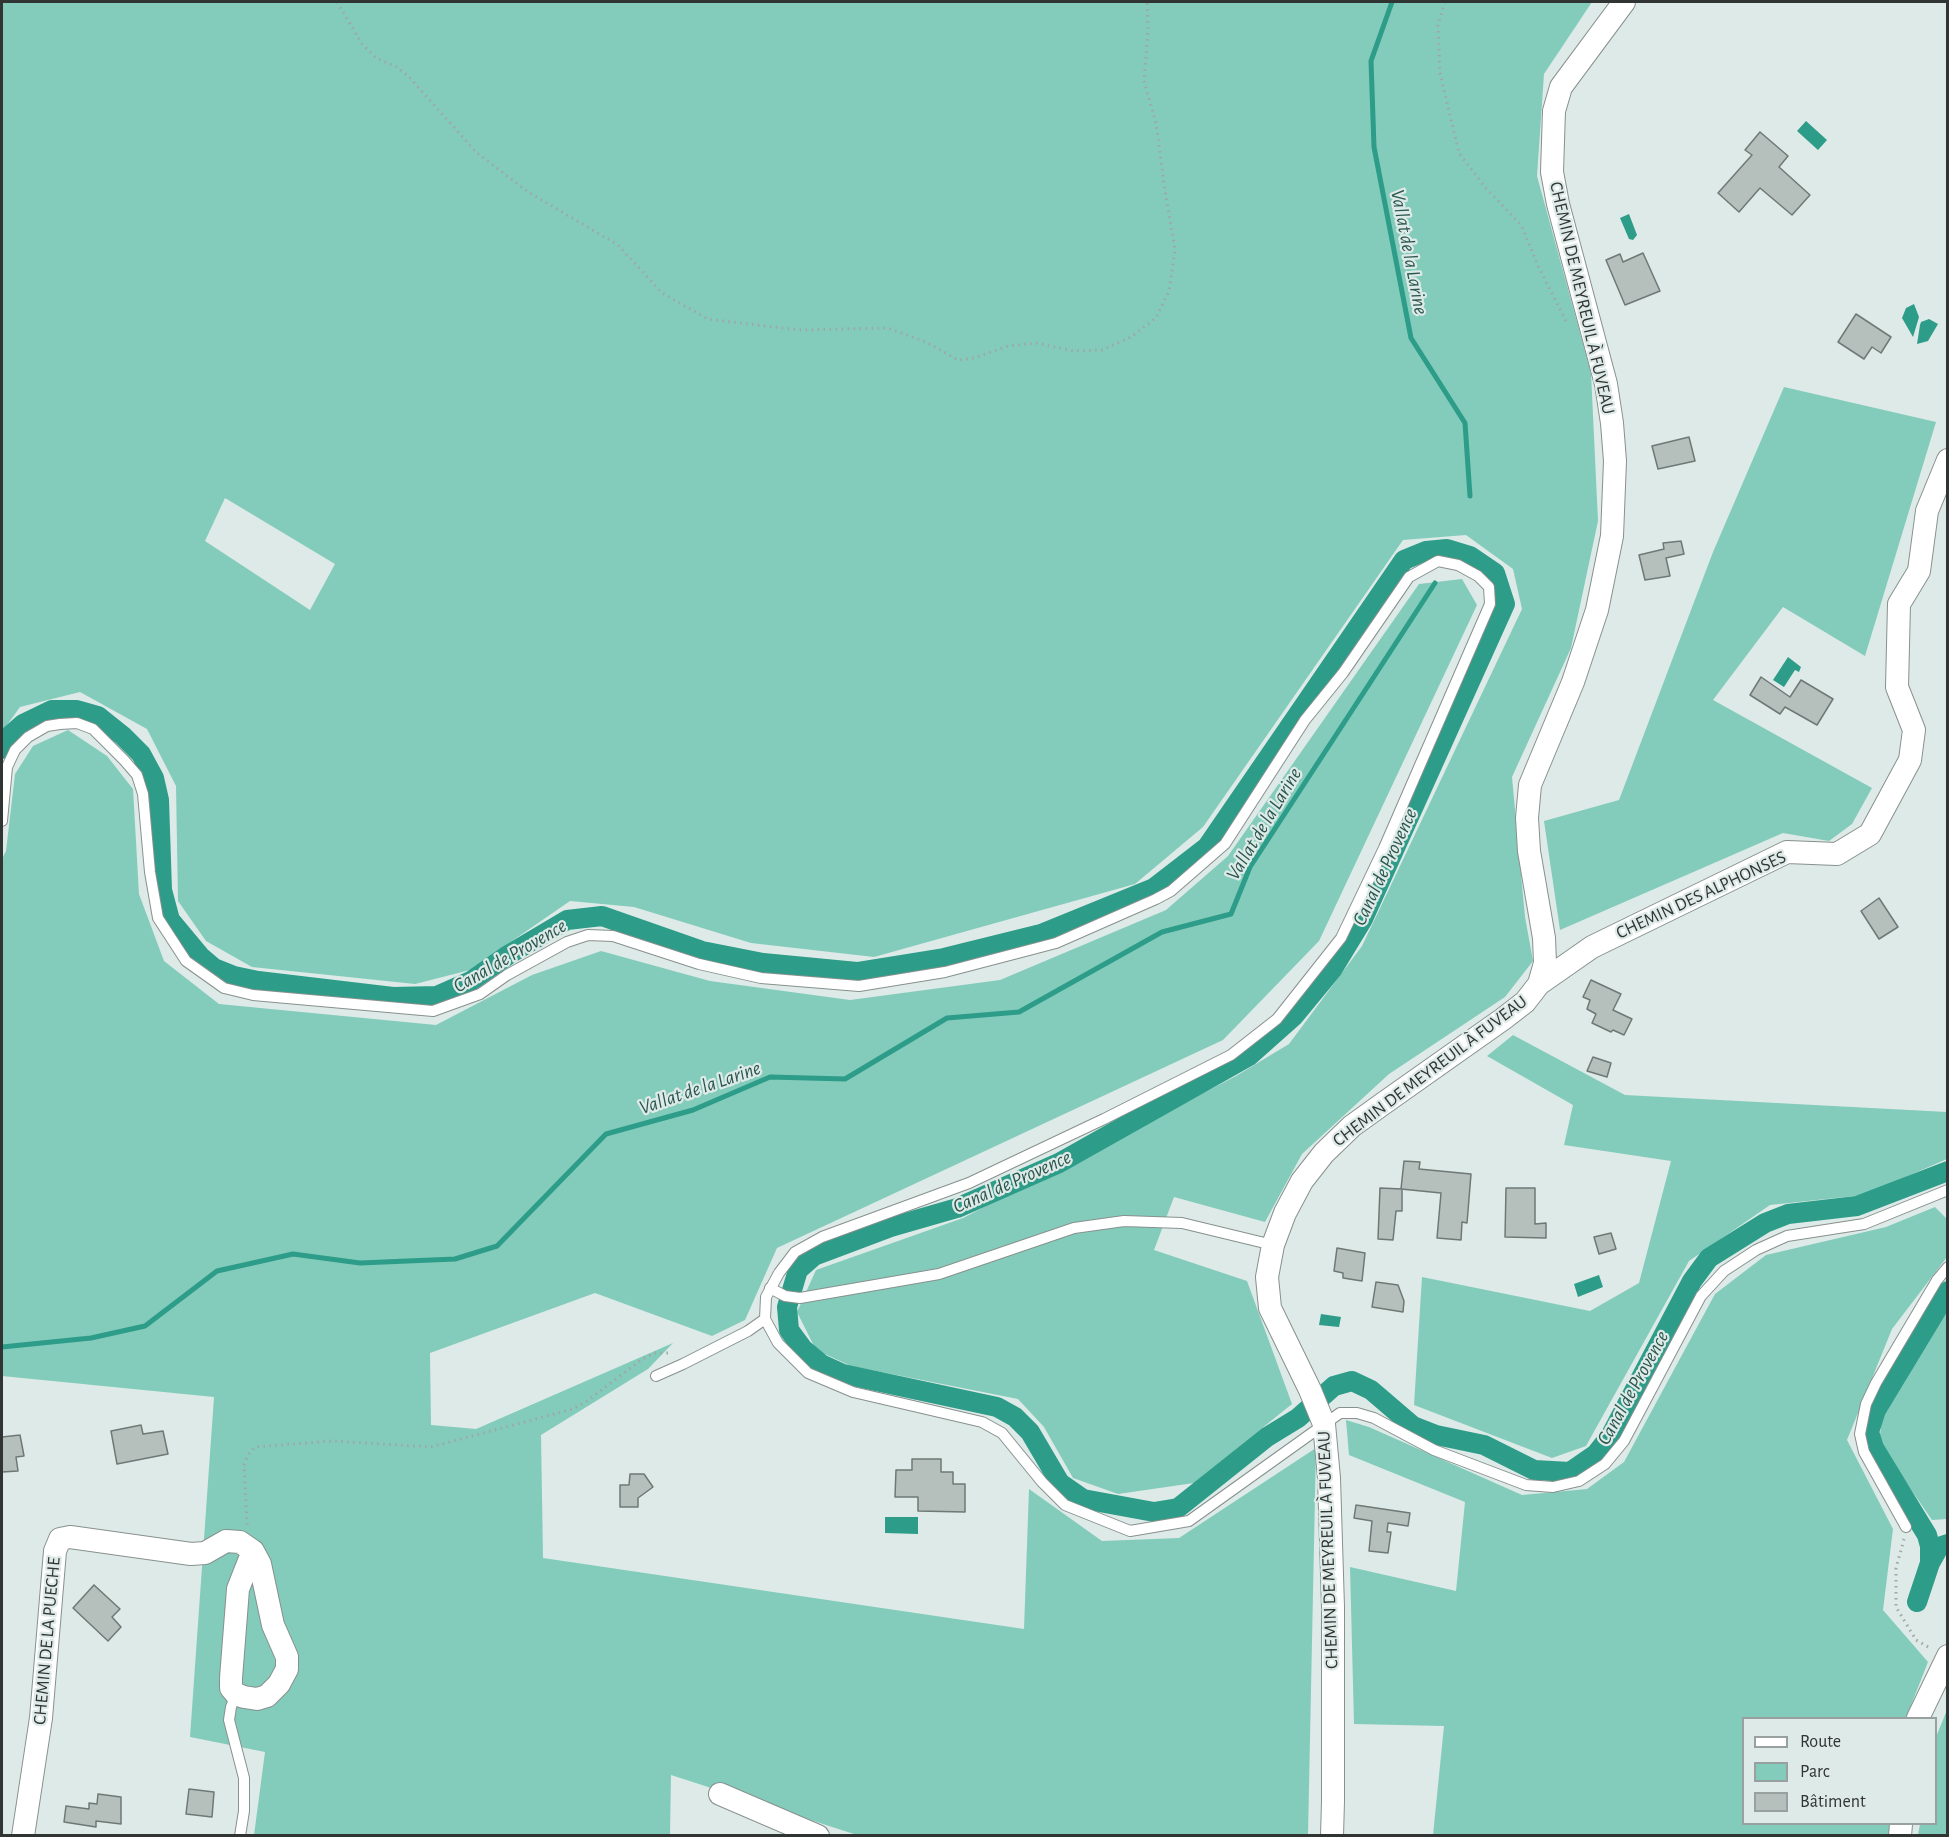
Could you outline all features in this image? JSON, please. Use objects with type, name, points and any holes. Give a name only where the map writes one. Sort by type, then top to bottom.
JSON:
[{"type":"street","name":"CHEMIN DE MEYREUIL À FUVEAU","points":[[1332,1836],[1333,1607],[1329,1478],[1324,1424],[1310,1390],[1269,1308],[1267,1277],[1273,1245],[1285,1213],[1302,1181],[1324,1153],[1352,1126],[1525,1002],[1539,984],[1545,963],[1544,939],[1529,851],[1527,818],[1530,785],[1573,682],[1597,610],[1612,536],[1615,461],[1606,384],[1558,204],[1552,172],[1554,111],[1561,87],[1624,2]]},
{"type":"street","name":"CHEMIN DES ALPHONSES","points":[[1539,984],[1592,947],[1787,852],[1837,854],[1870,834],[1910,760],[1914,730],[1897,687],[1899,604],[1919,570],[1927,511],[1947,460]]},
{"type":"street","name":"CHEMIN DE LA PUECHE","points":[[23,1836],[41,1718],[55,1551],[60,1539],[70,1537],[191,1554],[205,1553],[226,1541],[247,1546]]},
{"type":"street","points":[[247,1546],[261,1564],[273,1626],[287,1657],[286,1669],[279,1684],[267,1696],[257,1699],[236,1694],[231,1688],[238,1589],[247,1546]]},
{"type":"street","points":[[1919,1717],[1947,1657]]},
{"type":"street","points":[[720,1794],[818,1836]]},
{"type":"lane","points":[[2,821],[7,767],[15,750],[28,737],[47,726],[77,723],[93,729],[124,760],[136,776],[143,795],[150,872],[158,918],[186,961],[224,988],[253,995],[433,1011],[480,994],[507,975],[567,942],[588,935],[613,936],[699,964],[761,978],[859,986],[945,972],[1056,943],[1171,891],[1225,844],[1305,720],[1343,674],[1409,577],[1438,561],[1458,565],[1478,576],[1490,587],[1490,604],[1384,848],[1341,938],[1277,1019],[1231,1055],[1104,1119],[969,1183],[822,1237],[795,1252],[786,1262],[766,1298],[765,1319],[778,1343],[808,1373],[853,1392],[982,1422],[1002,1433],[1065,1506],[1131,1531],[1189,1521],[1340,1413],[1358,1413],[1374,1418],[1434,1450],[1526,1485],[1553,1487],[1579,1481],[1605,1464],[1624,1441],[1701,1296],[1724,1271],[1756,1250],[1786,1236],[1864,1224],[1947,1190]]},
{"type":"lane","points":[[770,1288],[785,1296],[800,1298],[939,1274],[1074,1228],[1124,1221],[1182,1223],[1273,1245]]},
{"type":"lane","points":[[1906,1527],[1864,1452],[1860,1434],[1866,1404],[1876,1383],[1947,1267]]},
{"type":"lane","points":[[656,1376],[703,1354],[765,1319]]},
{"type":"lane","points":[[236,1694],[229,1720],[244,1778],[244,1811],[240,1836]]},
{"type":"path","points":[[337,2],[362,44],[376,58],[397,67],[410,78],[476,152],[528,192],[618,245],[662,293],[708,318],[799,330],[888,328],[926,342],[958,360],[974,358],[1008,346],[1036,343],[1074,351],[1102,350],[1131,338],[1156,318],[1169,291],[1175,250],[1156,123],[1144,81],[1148,31],[1147,2]]},
{"type":"path","points":[[1445,2],[1438,25],[1440,73],[1460,153],[1484,186],[1521,225],[1540,270],[1571,330]]},
{"type":"path","points":[[247,1546],[244,1465],[248,1455],[255,1447],[332,1441],[430,1447],[573,1409],[654,1353],[703,1354]]},
{"type":"path","points":[[1906,1527],[1903,1548],[1896,1568],[1896,1606],[1916,1640],[1947,1657]]},
{"type":"green space","points":[[2,2],[1592,2],[1544,74],[1537,176],[1591,373],[1598,521],[1571,648],[1512,777],[1525,917],[1533,961],[1505,997],[1389,1074],[1302,1154],[1265,1222],[1174,1197],[1154,1250],[1247,1281],[1292,1404],[1194,1483],[1118,1494],[1073,1478],[1044,1427],[1018,1399],[851,1366],[816,1350],[797,1312],[816,1270],[963,1218],[1236,1076],[1289,1044],[1362,946],[1522,609],[1513,569],[1466,535],[1403,540],[1203,827],[1135,884],[874,957],[751,943],[634,907],[570,901],[470,970],[415,984],[252,967],[206,941],[178,901],[176,786],[147,729],[80,692],[20,707],[2,732]],"holes":[[[225,498],[335,564],[310,610],[205,541]]]},
{"type":"green space","points":[[1784,387],[1936,422],[1865,656],[1783,607],[1713,700],[1872,788],[1852,824],[1829,841],[1783,833],[1560,930],[1544,821],[1619,800],[1713,552]]},
{"type":"green space","points":[[1462,579],[1477,605],[1319,941],[1223,1040],[777,1248],[745,1320],[712,1336],[595,1293],[430,1353],[431,1425],[476,1429],[673,1343],[648,1369],[541,1435],[543,1558],[1024,1629],[1029,1489],[1102,1541],[1179,1538],[1316,1448],[1308,1835],[857,1835],[671,1775],[670,1835],[254,1835],[265,1752],[190,1737],[214,1397],[2,1376],[2,859],[6,851],[15,774],[33,746],[68,730],[107,756],[133,789],[139,894],[164,961],[219,1004],[436,1025],[532,975],[601,951],[710,981],[850,1000],[1000,980],[1166,910],[1228,856],[1419,584]]},
{"type":"green space","points":[[1513,1035],[1625,1095],[1947,1112],[1947,1159],[1864,1195],[1770,1205],[1689,1261],[1586,1446],[1552,1458],[1414,1405],[1422,1277],[1590,1311],[1639,1283],[1671,1161],[1564,1145],[1573,1105],[1487,1056]]},
{"type":"green space","points":[[1935,1207],[1947,1219],[1947,1257],[1892,1329],[1847,1440],[1893,1529],[1883,1610],[1928,1662],[1906,1717],[1742,1717],[1742,1825],[1890,1825],[1889,1835],[1433,1835],[1444,1726],[1354,1724],[1350,1567],[1456,1591],[1465,1502],[1349,1455],[1346,1420],[1369,1427],[1522,1495],[1587,1489],[1624,1462],[1715,1294],[1766,1255],[1886,1227]]},
{"type":"green space","points":[[1947,1311],[1947,1519],[1932,1520],[1879,1443],[1883,1410]]},
{"type":"green space","points":[[1947,1710],[1947,1835],[1918,1835],[1920,1825],[1937,1825],[1937,1735]]},
{"type":"shaded area","points":[[1806,121],[1827,140],[1818,150],[1797,131]]},
{"type":"shaded area","points":[[1629,214],[1637,235],[1633,240],[1629,239],[1620,218]]},
{"type":"shaded area","points":[[1914,304],[1919,317],[1913,337],[1902,318],[1906,308]]},
{"type":"shaded area","points":[[1929,319],[1938,324],[1928,341],[1917,344],[1921,322]]},
{"type":"shaded area","points":[[1788,657],[1801,667],[1799,672],[1795,670],[1784,687],[1773,680]]},
{"type":"shaded area","points":[[1599,1275],[1603,1287],[1578,1297],[1574,1284]]},
{"type":"shaded area","points":[[1321,1314],[1341,1317],[1339,1327],[1319,1325]]},
{"type":"shaded area","points":[[885,1517],[918,1517],[918,1534],[885,1533]]},
{"type":"building","points":[[1760,132],[1788,156],[1779,167],[1810,195],[1792,215],[1760,188],[1739,212],[1718,193],[1752,155],[1745,150]]},
{"type":"building","points":[[1643,253],[1660,291],[1625,305],[1606,260],[1620,254],[1623,262]]},
{"type":"building","points":[[1856,314],[1891,337],[1881,353],[1872,347],[1864,359],[1838,342]]},
{"type":"building","points":[[1689,437],[1695,461],[1658,469],[1652,446]]},
{"type":"building","points":[[1681,541],[1684,554],[1666,558],[1670,576],[1645,580],[1639,555],[1664,549],[1663,543]]},
{"type":"building","points":[[1761,677],[1790,697],[1801,680],[1833,699],[1817,725],[1785,707],[1780,714],[1750,695]]},
{"type":"building","points":[[1879,898],[1898,927],[1879,939],[1861,911]]},
{"type":"building","points":[[1591,980],[1621,994],[1613,1010],[1632,1019],[1624,1035],[1592,1023],[1596,1014],[1587,1009],[1590,1000],[1583,997]]},
{"type":"building","points":[[1593,1057],[1611,1063],[1607,1077],[1587,1071]]},
{"type":"building","points":[[1404,1161],[1420,1162],[1419,1169],[1471,1174],[1467,1223],[1462,1222],[1461,1240],[1437,1238],[1441,1193],[1401,1189]]},
{"type":"building","points":[[1380,1188],[1402,1189],[1402,1211],[1396,1211],[1393,1240],[1378,1239]]},
{"type":"building","points":[[1506,1188],[1535,1188],[1535,1224],[1546,1223],[1546,1238],[1505,1237]]},
{"type":"building","points":[[1611,1233],[1616,1249],[1599,1254],[1594,1237]]},
{"type":"building","points":[[1337,1248],[1365,1253],[1362,1281],[1343,1278],[1343,1273],[1334,1271]]},
{"type":"building","points":[[1376,1282],[1398,1285],[1404,1301],[1403,1312],[1372,1307]]},
{"type":"building","points":[[141,1425],[143,1434],[163,1431],[168,1454],[117,1464],[111,1431]]},
{"type":"building","points":[[20,1435],[24,1456],[16,1457],[18,1471],[2,1472],[2,1437]]},
{"type":"building","points":[[912,1459],[941,1459],[941,1472],[953,1472],[953,1484],[965,1484],[965,1512],[918,1511],[918,1497],[895,1497],[896,1470],[912,1470]]},
{"type":"building","points":[[630,1474],[644,1474],[653,1487],[638,1498],[638,1507],[620,1507],[620,1485],[629,1485]]},
{"type":"building","points":[[1356,1505],[1410,1513],[1408,1526],[1388,1523],[1387,1532],[1391,1532],[1388,1553],[1369,1551],[1372,1521],[1354,1518]]},
{"type":"building","points":[[94,1585],[120,1609],[112,1617],[121,1627],[108,1641],[73,1608]]},
{"type":"building","points":[[189,1789],[214,1792],[212,1817],[186,1814]]},
{"type":"building","points":[[98,1794],[121,1797],[121,1824],[96,1821],[96,1827],[64,1822],[66,1806],[89,1809],[89,1803],[97,1804]]},
{"type":"waterway","name":"Vallat de la Larine","points":[[1392,2],[1371,61],[1374,147],[1411,338],[1465,423],[1470,496]]},
{"type":"waterway","name":"Canal de Provence","points":[[2,749],[7,738],[23,724],[52,710],[77,710],[98,716],[123,736],[141,754],[154,778],[159,800],[162,890],[170,920],[200,956],[214,968],[234,976],[258,981],[393,997],[437,996],[471,981],[508,955],[567,920],[602,916],[702,951],[763,963],[857,972],[944,958],[1041,934],[1154,888],[1207,847],[1404,560],[1426,551],[1447,549],[1470,556],[1495,573],[1505,604],[1363,919],[1332,970],[1294,1016],[1249,1056],[1059,1163],[957,1208],[891,1227],[814,1256],[798,1270],[787,1307],[789,1330],[803,1349],[821,1364],[843,1374],[997,1407],[1015,1417],[1030,1432],[1060,1483],[1083,1499],[1154,1512],[1178,1508],[1267,1437],[1298,1418],[1334,1386],[1352,1381],[1371,1390],[1413,1426],[1436,1435],[1484,1445],[1534,1470],[1570,1472],[1596,1454],[1611,1435],[1692,1281],[1709,1258],[1765,1223],[1788,1214],[1857,1206],[1948,1171]]},
{"type":"waterway","name":"Vallat de la Larine","points":[[2,1347],[91,1338],[145,1326],[217,1271],[293,1254],[360,1263],[455,1259],[497,1246],[606,1134],[693,1110],[770,1077],[845,1079],[947,1018],[1019,1012],[1162,932],[1231,914],[1250,867],[1435,583]]},
{"type":"waterway","name":"Canal de Provence","points":[[1930,1563],[1930,1546],[1927,1535],[1874,1448],[1869,1432],[1876,1410],[1948,1291]]},
{"type":"waterway","points":[[1917,1602],[1930,1563],[1939,1547],[1948,1544]]}]
